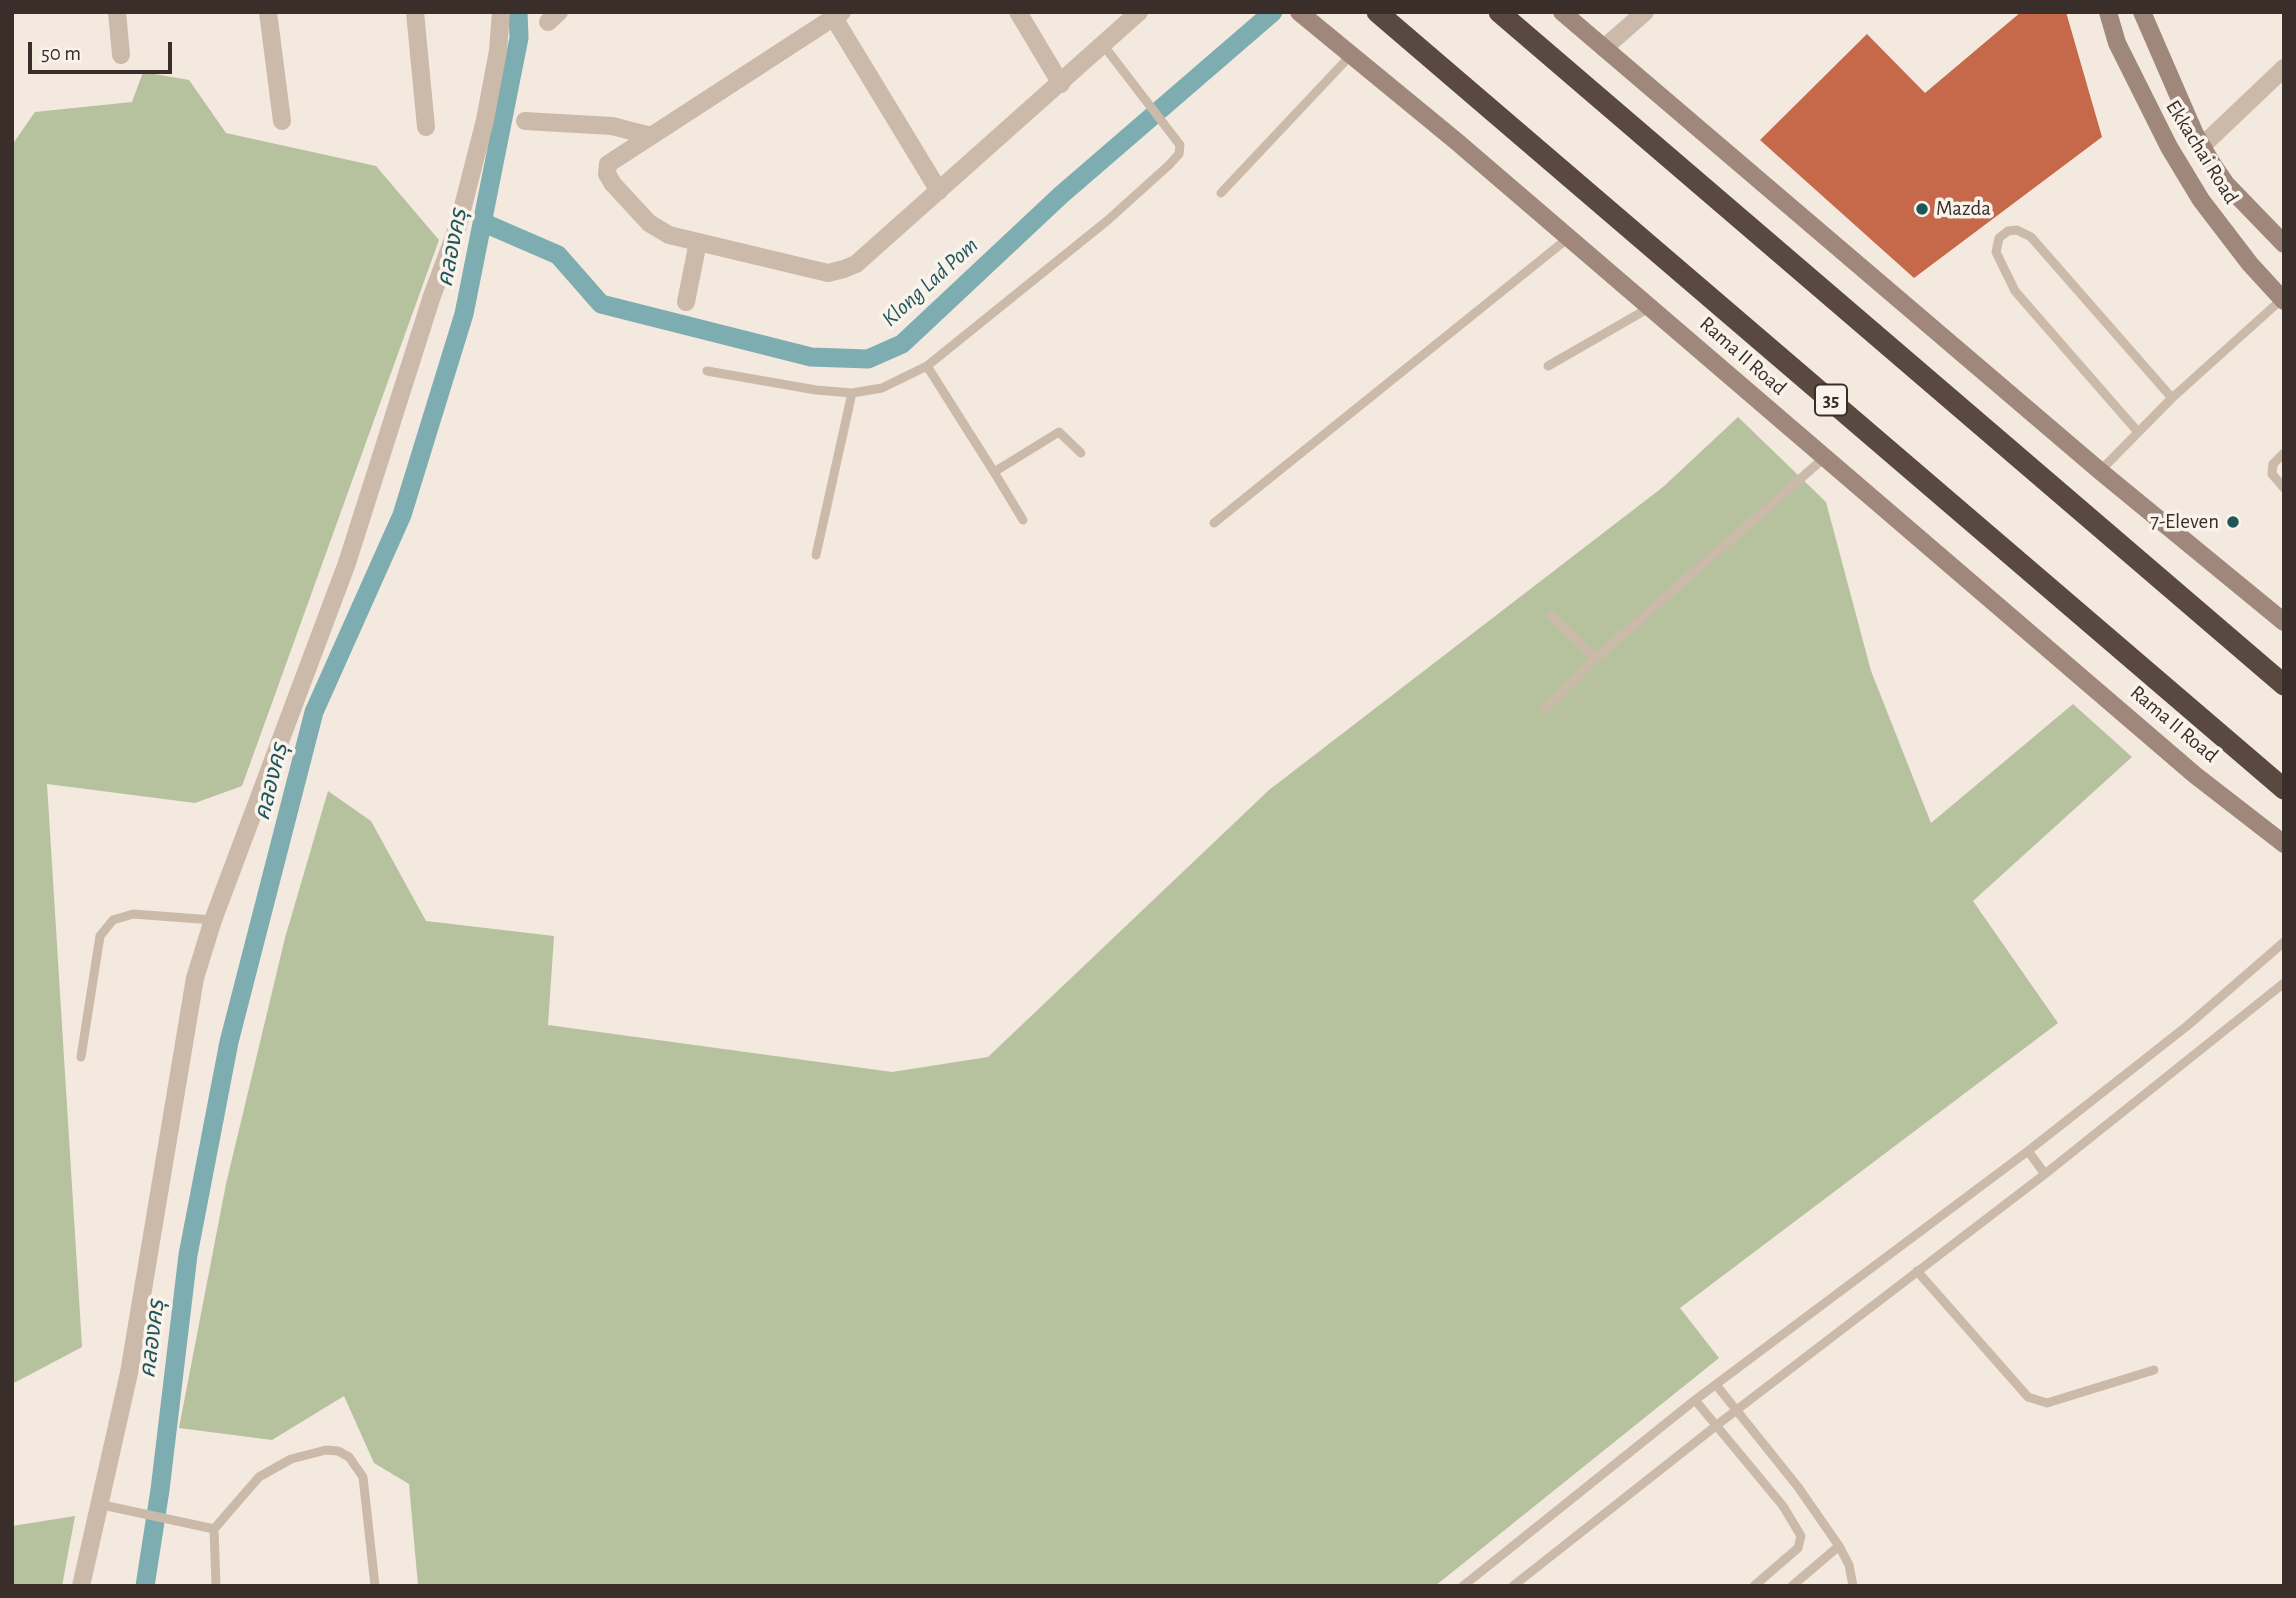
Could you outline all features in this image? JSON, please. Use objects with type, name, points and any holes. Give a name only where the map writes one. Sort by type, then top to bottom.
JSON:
[{"type":"highway","name":"Rama II Road","points":[[1377,12],[2284,789]]},
{"type":"highway","points":[[1499,12],[2284,685]]},
{"type":"main road","points":[[1562,12],[2100,471],[2284,622]]},
{"type":"main road","name":"Ekkachai Road","points":[[2108,12],[2117,43],[2169,147],[2201,200],[2250,264],[2283,300]]},
{"type":"main road","name":"Ekkachai Road","points":[[2142,12],[2202,146],[2226,184],[2284,244]]},
{"type":"main road","name":"Rama II Road","points":[[1306,18],[1456,141],[1567,239],[2195,775],[2284,844]]},
{"type":"street","points":[[117,12],[121,55]]},
{"type":"street","points":[[268,12],[282,121]]},
{"type":"street","points":[[415,12],[426,127]]},
{"type":"street","points":[[81,1586],[129,1373],[187,1014],[213,920],[347,563],[432,296],[458,226],[485,120],[498,51],[501,12]]},
{"type":"street","points":[[1018,12],[1061,84]]},
{"type":"street","points":[[939,191],[838,15],[608,164],[607,174],[649,223],[668,235],[828,273],[844,270],[856,264],[1104,46],[1139,12]]},
{"type":"street","points":[[1604,48],[1645,12]]},
{"type":"street","points":[[2202,146],[2284,68]]},
{"type":"street","points":[[525,121],[612,126],[651,136]]},
{"type":"street","points":[[686,302],[698,242]]},
{"type":"lane","points":[[707,371],[816,390],[852,393],[882,388],[928,366],[1108,220],[1179,154],[1180,145],[1145,103],[1104,46]]},
{"type":"lane","points":[[1221,193],[1351,55]]},
{"type":"lane","points":[[2138,432],[2015,291],[1996,252],[1999,238],[2008,230],[2017,230],[2031,237],[2172,398]]},
{"type":"lane","points":[[1214,523],[1567,239]]},
{"type":"lane","points":[[2100,471],[2172,398],[2283,300]]},
{"type":"lane","points":[[1548,366],[1649,308]]},
{"type":"lane","points":[[928,366],[1023,520]]},
{"type":"lane","points":[[816,555],[852,393]]},
{"type":"lane","points":[[995,472],[1059,432],[1081,453]]},
{"type":"lane","points":[[2284,453],[2273,464],[2272,474],[2284,488]]},
{"type":"lane","points":[[1545,709],[1597,658],[1824,458]]},
{"type":"lane","points":[[1551,616],[1597,658]]},
{"type":"lane","points":[[81,1057],[100,936],[113,920],[133,914],[213,920]]},
{"type":"lane","points":[[1462,1586],[1695,1400],[2028,1151],[2187,1026],[2284,942]]},
{"type":"lane","points":[[1513,1586],[1717,1425],[2045,1174],[2284,983]]},
{"type":"lane","points":[[2028,1151],[2045,1174]]},
{"type":"lane","points":[[1917,1271],[2028,1397],[2047,1403],[2154,1370]]},
{"type":"lane","points":[[1717,1386],[1798,1487],[1839,1546],[1849,1565],[1853,1586]]},
{"type":"lane","points":[[1695,1400],[1783,1506],[1801,1536],[1798,1548],[1754,1586]]},
{"type":"lane","points":[[216,1586],[214,1529],[259,1477],[291,1459],[326,1450],[338,1451],[349,1457],[363,1477],[374,1586]]},
{"type":"lane","points":[[98,1504],[214,1529]]},
{"type":"lane","points":[[1792,1586],[1839,1546]]},
{"type":"green space","points":[[143,72],[189,80],[226,133],[376,166],[439,240],[242,786],[195,803],[47,784],[82,1347],[14,1383],[12,1401],[12,145],[35,112],[132,102]]},
{"type":"green space","points":[[1738,417],[1826,502],[1871,671],[1931,823],[2073,704],[2132,757],[1973,901],[2058,1023],[1680,1308],[1719,1358],[1435,1586],[418,1586],[409,1484],[374,1463],[344,1396],[272,1440],[179,1428],[226,1184],[285,938],[328,791],[371,821],[426,921],[554,936],[548,1025],[892,1072],[988,1057],[1269,790],[1663,487]]},
{"type":"green space","points":[[75,1516],[62,1586],[12,1586],[12,1526]]},
{"type":"building","name":"Mazda","points":[[2021,12],[2066,12],[2102,137],[1914,278],[1760,140],[1867,34],[1925,93]]},
{"type":"waterway","name":"คลองครุ","points":[[145,1586],[160,1490],[188,1255],[229,1042],[314,712],[402,515],[464,314],[519,38],[518,12]]},
{"type":"waterway","name":"Klong Lad Pom","points":[[482,222],[558,255],[601,304],[811,357],[868,359],[902,344],[1061,195],[1273,12]]},
{"type":"place","name":"Mazda","points":[[1922,209]]},
{"type":"place","name":"7-Eleven","points":[[2233,522]]}]
